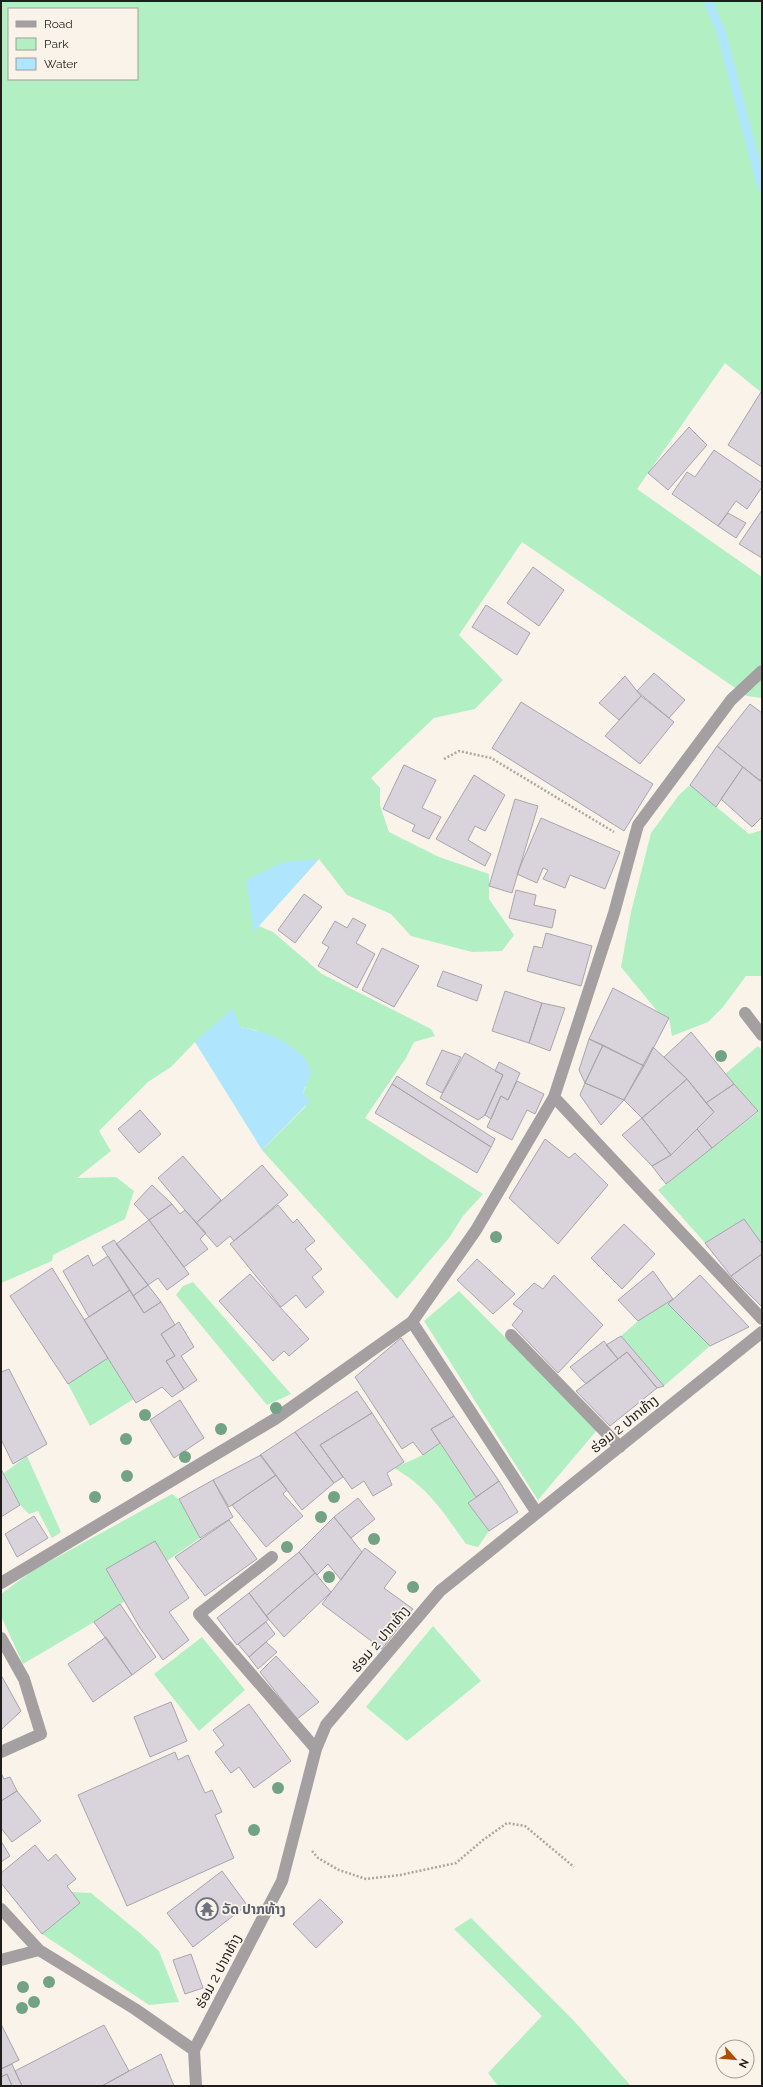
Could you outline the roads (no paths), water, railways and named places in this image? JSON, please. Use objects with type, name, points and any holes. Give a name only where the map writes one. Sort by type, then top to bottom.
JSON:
[{"type":"street","points":[[1,1583],[275,1419],[412,1322],[476,1230],[554,1097],[614,913],[638,825],[731,700],[762,671]]},
{"type":"street","points":[[745,1013],[762,1035]]},
{"type":"street","points":[[554,1097],[762,1319]]},
{"type":"street","points":[[412,1322],[537,1513]]},
{"type":"street","name":"ຮ່ອມ 2 ປາກທ້າງ","points":[[194,2050],[282,1881],[316,1749],[326,1725],[440,1591],[762,1332]]},
{"type":"street","points":[[510,1335],[620,1447]]},
{"type":"street","points":[[272,1556],[199,1614],[316,1749]]},
{"type":"street","points":[[1,1638],[24,1679],[41,1734],[1,1752]]},
{"type":"street","points":[[1,1909],[39,1950],[135,2009],[194,2050],[196,2086]]},
{"type":"street","points":[[1,1960],[39,1950]]},
{"type":"water","points":[[319,859],[254,932],[246,880],[284,862]]},
{"type":"water","points":[[233,1008],[240,1027],[267,1034],[292,1047],[307,1061],[311,1074],[303,1093],[310,1101],[262,1150],[195,1042]]},
{"type":"waterway","points":[[708,1],[721,32],[762,188]]},
{"type":"place","name":"ວັດ ປາກທ້າງ","points":[[207,1909]]}]
